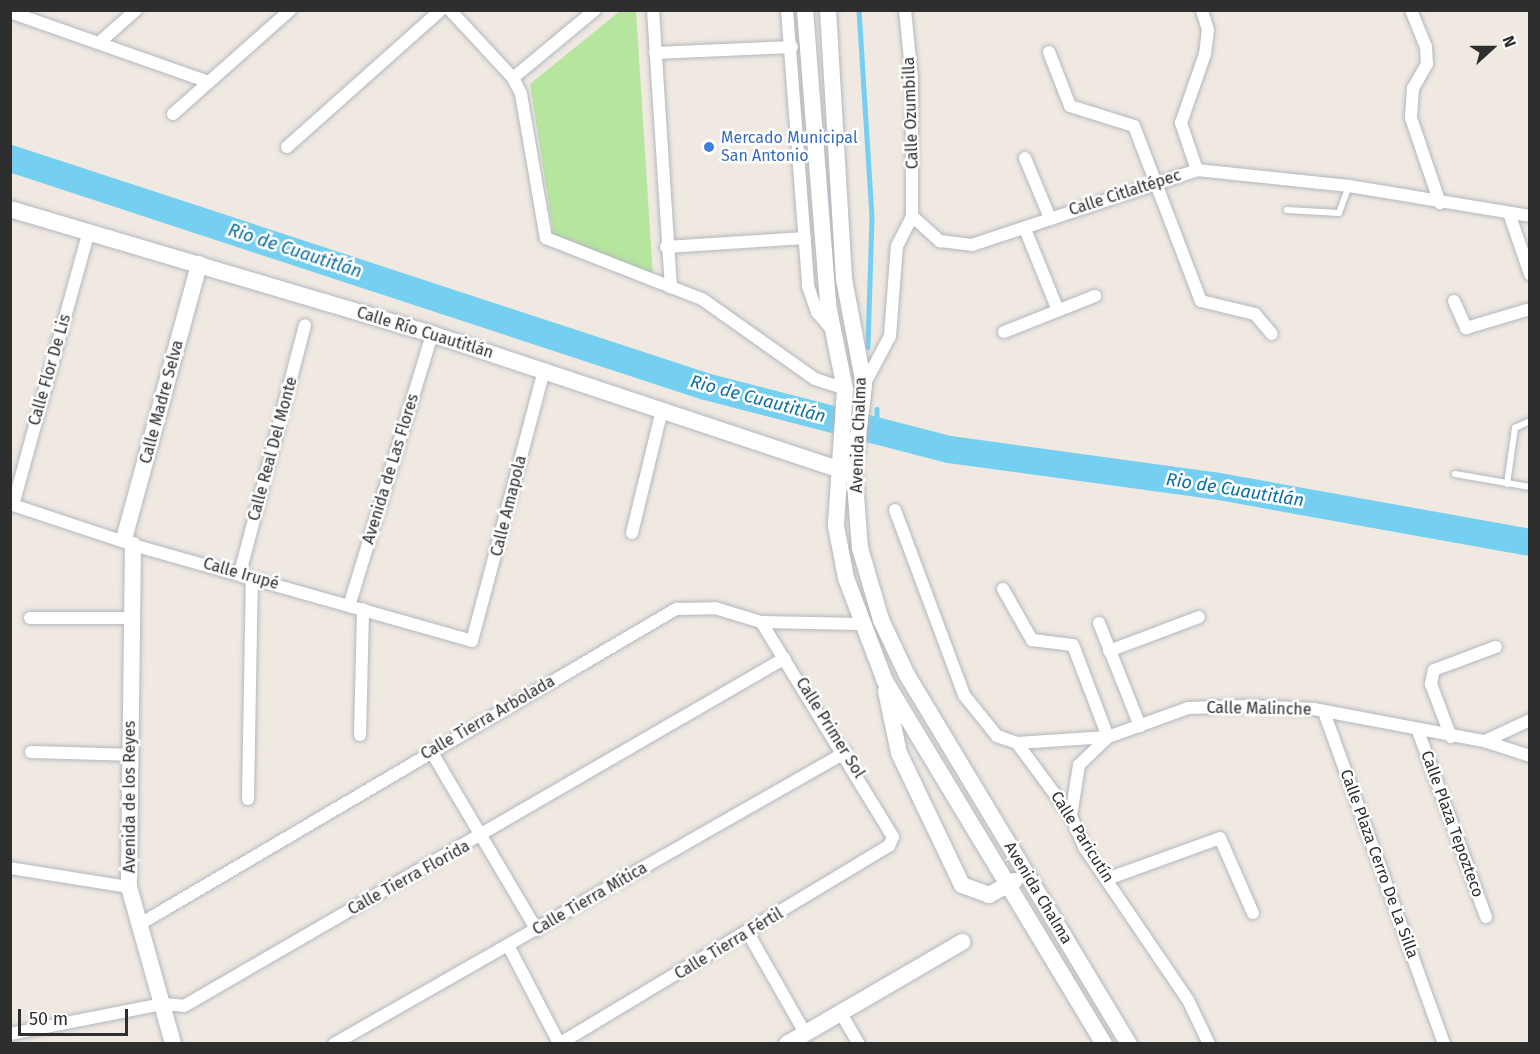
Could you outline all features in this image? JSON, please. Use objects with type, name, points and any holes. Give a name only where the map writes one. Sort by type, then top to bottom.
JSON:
[{"type":"main road","name":"Avenida Chalma","points":[[805,10],[835,332],[845,389],[837,469],[836,526],[861,624],[885,681],[1006,886],[1104,1044]]},
{"type":"main road","name":"Avenida Chalma","points":[[828,10],[844,279],[868,380],[861,412],[854,470],[860,548],[881,620],[906,675],[1129,1044]]},
{"type":"main road","name":"Calle Río Cuautitlán","points":[[10,209],[88,235],[200,264],[432,334],[544,370],[661,414],[837,469]]},
{"type":"main road","name":"Calle Madre Selva","points":[[128,542],[200,264]]},
{"type":"main road","name":"Avenida de los Reyes","points":[[128,542],[129,887],[163,1004],[172,1044]]},
{"type":"main road","points":[[885,681],[899,753],[962,885],[989,895],[1026,872]]},
{"type":"main road","points":[[787,1044],[842,1015],[962,942]]},
{"type":"street","points":[[100,42],[136,10]]},
{"type":"street","points":[[173,114],[290,10]]},
{"type":"street","points":[[287,147],[441,10]]},
{"type":"street","points":[[450,10],[513,78],[524,107],[546,238],[671,287],[730,316],[815,379],[845,389]]},
{"type":"street","points":[[513,78],[595,10]]},
{"type":"street","points":[[653,10],[666,247],[671,287]]},
{"type":"street","points":[[787,10],[792,47],[805,238],[812,303],[835,332]]},
{"type":"street","name":"Calle Ozumbilla","points":[[905,10],[912,79],[912,216]]},
{"type":"street","points":[[1197,170],[1181,123],[1205,54],[1208,30],[1202,10]]},
{"type":"street","points":[[1411,10],[1426,47],[1426,64],[1413,88],[1411,118],[1440,203]]},
{"type":"street","points":[[10,12],[209,82]]},
{"type":"street","points":[[655,53],[792,47]]},
{"type":"street","points":[[1049,52],[1070,105],[1134,126],[1201,301],[1255,314],[1272,334]]},
{"type":"street","points":[[1025,158],[1050,218]]},
{"type":"street","name":"Calle Citlaltépec","points":[[912,216],[940,241],[956,246],[1026,229],[1050,218],[1154,181],[1197,170],[1349,186],[1440,203],[1530,216]]},
{"type":"street","points":[[1509,213],[1530,274]]},
{"type":"street","points":[[868,380],[882,357],[897,246],[912,216]]},
{"type":"street","points":[[1026,229],[1057,308]]},
{"type":"street","name":"Calle Flor De Lis","points":[[12,504],[88,235]]},
{"type":"street","points":[[666,247],[805,238]]},
{"type":"street","points":[[1004,332],[1057,308],[1095,296]]},
{"type":"street","points":[[1454,302],[1466,328],[1530,309]]},
{"type":"street","name":"Calle Real Del Monte","points":[[248,799],[246,575],[305,325]]},
{"type":"street","name":"Avenida de Las Flores","points":[[350,603],[432,334]]},
{"type":"street","name":"Calle Amapola","points":[[472,641],[544,370]]},
{"type":"street","points":[[632,533],[661,414]]},
{"type":"street","name":"Calle Irupé","points":[[12,504],[128,542],[350,603],[363,609],[472,641]]},
{"type":"street","name":"Calle Paricutín","points":[[895,510],[964,694],[988,728],[1017,743],[1071,816],[1084,848],[1188,1000],[1209,1044]]},
{"type":"street","points":[[1003,589],[1032,640],[1073,645],[1108,737]]},
{"type":"street","name":"Calle Tierra Arbolada","points":[[140,924],[676,609],[715,608],[761,622],[861,624]]},
{"type":"street","points":[[360,735],[363,609]]},
{"type":"street","points":[[1109,651],[1199,617]]},
{"type":"street","points":[[30,618],[129,618]]},
{"type":"street","name":"Calle Primer Sol","points":[[761,622],[846,752],[893,837]]},
{"type":"street","points":[[1099,623],[1140,726]]},
{"type":"street","points":[[1451,737],[1431,684],[1434,669],[1496,647]]},
{"type":"street","name":"Calle Tierra Florida","points":[[10,1034],[163,1004],[184,1006],[482,838],[785,658]]},
{"type":"street","name":"Calle Malinche","points":[[1017,743],[1108,737],[1188,708],[1324,712],[1451,737],[1484,741],[1530,756]]},
{"type":"street","name":"Calle Plaza Cerro De La Silla","points":[[1324,712],[1444,1044]]},
{"type":"street","points":[[1484,741],[1530,720]]},
{"type":"street","name":"Calle Plaza Tepozteco","points":[[1418,730],[1485,917]]},
{"type":"street","name":"Calle Malinche","points":[[1071,816],[1079,765],[1108,737]]},
{"type":"street","points":[[431,751],[537,930]]},
{"type":"street","points":[[32,752],[130,755]]},
{"type":"street","name":"Calle Tierra Mítica","points":[[334,1044],[508,947],[846,752]]},
{"type":"street","name":"Calle Tierra Fértil","points":[[559,1043],[748,933],[889,846],[893,837]]},
{"type":"street","points":[[1107,879],[1220,838],[1229,848],[1253,913]]},
{"type":"street","points":[[10,868],[129,887]]},
{"type":"street","points":[[748,933],[805,1033]]},
{"type":"street","points":[[508,947],[559,1043]]},
{"type":"street","points":[[842,1015],[858,1044]]},
{"type":"lane","points":[[1287,210],[1339,213],[1349,186]]},
{"type":"lane","points":[[1507,484],[1515,429],[1530,421]]},
{"type":"lane","points":[[1455,474],[1530,487]]},
{"type":"green space","points":[[620,11],[636,11],[653,278],[554,237],[530,84]]},
{"type":"waterway","points":[[859,10],[872,218],[868,347]]},
{"type":"waterway","name":"Rio de Cuautitlán","points":[[10,158],[705,386],[949,449],[1213,485],[1530,542]]},
{"type":"waterway","points":[[877,409],[877,430]]},
{"type":"place","name":"Mercado Municipal San Antonio","points":[[709,147]]}]
